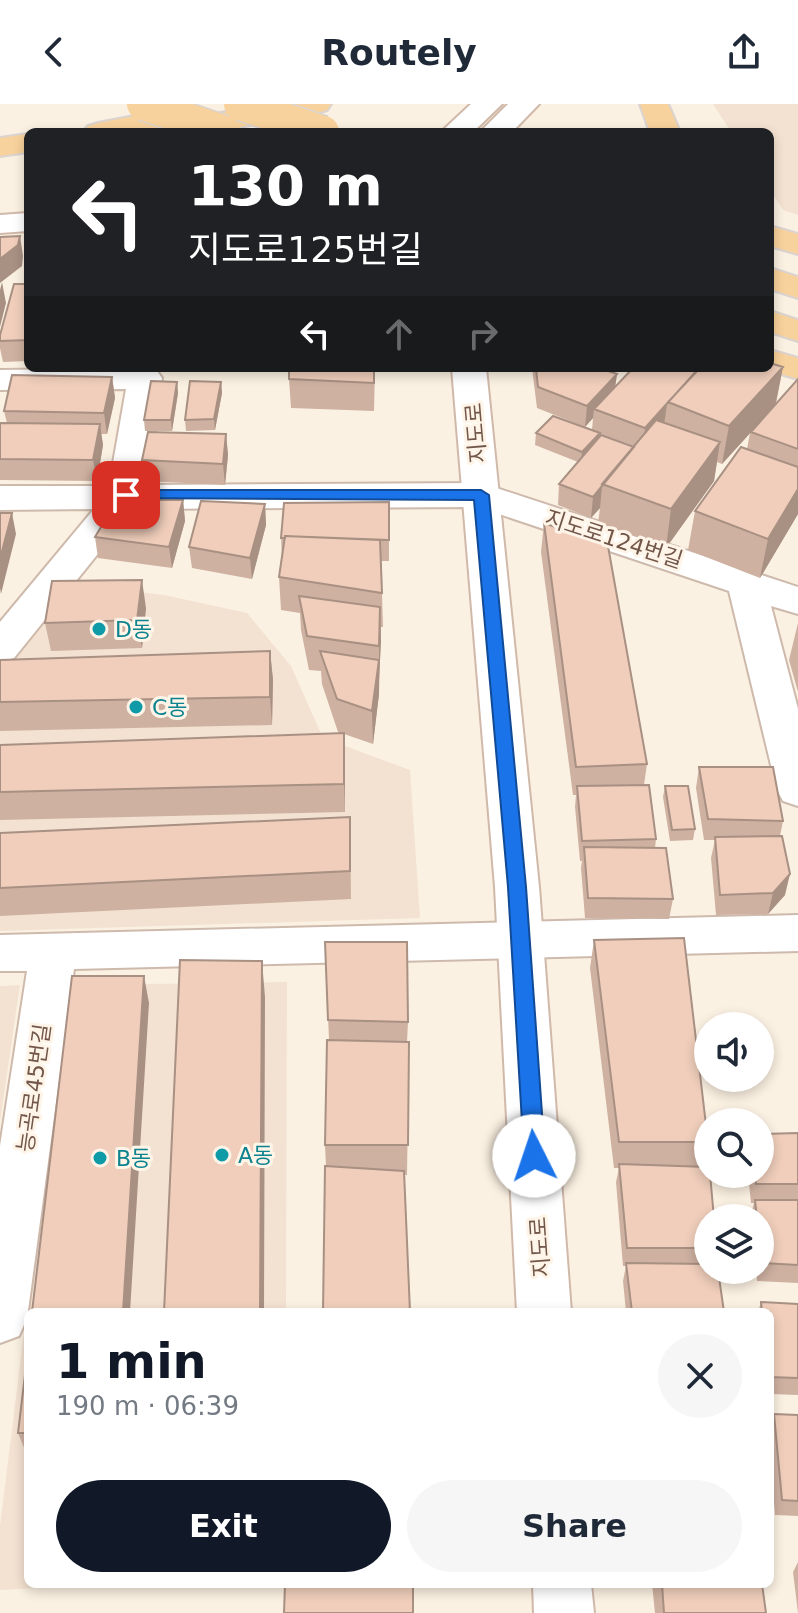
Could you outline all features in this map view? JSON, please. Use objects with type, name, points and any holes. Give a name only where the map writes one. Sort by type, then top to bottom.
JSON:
[{"type":"main road","points":[[143,104],[213,128]]},
{"type":"main road","points":[[118,128],[238,104],[311,128]]},
{"type":"main road","points":[[187,128],[317,104]]},
{"type":"main road","points":[[654,104],[663,128]]},
{"type":"main road","points":[[0,147],[24,144]]},
{"type":"main road","points":[[0,161],[24,158]]},
{"type":"main road","points":[[774,236],[798,245]]},
{"type":"main road","points":[[774,279],[798,288]]},
{"type":"main road","points":[[774,322],[798,331]]},
{"type":"main road","points":[[774,361],[798,369]]},
{"type":"street","points":[[461,128],[488,104]]},
{"type":"street","points":[[499,128],[525,104]]},
{"type":"street","points":[[0,224],[24,222]]},
{"type":"street","points":[[0,235],[24,233]]},
{"type":"street","name":"지도로","points":[[469,372],[520,938],[544,1308]]},
{"type":"street","points":[[0,380],[145,378],[126,495],[0,648]]},
{"type":"street","name":"지도로124번길","points":[[0,498],[481,495],[798,601]]},
{"type":"street","points":[[746,583],[798,790]]},
{"type":"street","points":[[0,953],[798,933]]},
{"type":"street","name":"능곡로45번길","points":[[0,1318],[53,952]]},
{"type":"street","points":[[562,1588],[564,1613]]},
{"type":"shaded area","points":[[713,104],[798,104],[798,215],[783,210],[774,196],[774,128],[728,128]]},
{"type":"shaded area","points":[[72,584],[164,595],[247,613],[291,666],[323,738],[410,770],[420,918],[0,931],[0,666]]},
{"type":"shaded area","points":[[287,982],[286,1308],[27,1308],[67,985]]},
{"type":"shaded area","points":[[20,985],[0,1122],[0,986]]},
{"type":"shaded area","points":[[24,1332],[24,1588],[37,1588],[0,1590],[0,1526]]},
{"type":"building","points":[[20,236],[18,245],[0,259],[0,237]]},
{"type":"building","points":[[14,284],[24,284],[24,340],[0,341]]},
{"type":"building","points":[[774,364],[783,367],[729,426],[668,402],[696,372],[774,372]]},
{"type":"building","points":[[289,372],[374,372],[374,383],[289,379]]},
{"type":"building","points":[[536,372],[617,374],[587,406],[538,387]]},
{"type":"building","points":[[629,372],[695,372],[645,428],[594,409]]},
{"type":"building","points":[[12,375],[112,377],[104,413],[4,411]]},
{"type":"building","points":[[798,379],[798,449],[751,432]]},
{"type":"building","points":[[151,381],[177,382],[171,420],[144,420]]},
{"type":"building","points":[[190,381],[221,382],[214,419],[185,420]]},
{"type":"building","points":[[553,416],[600,433],[582,452],[536,433]]},
{"type":"building","points":[[656,420],[720,442],[671,509],[602,484]]},
{"type":"building","points":[[0,423],[100,424],[93,460],[0,459]]},
{"type":"building","points":[[148,432],[226,434],[223,464],[142,460]]},
{"type":"building","points":[[601,435],[634,447],[593,497],[559,484]]},
{"type":"building","points":[[741,447],[798,467],[798,489],[768,539],[695,511]]},
{"type":"building","points":[[139,500],[183,500],[169,547],[95,537],[110,512]]},
{"type":"building","points":[[201,501],[265,504],[250,558],[189,547]]},
{"type":"building","points":[[389,502],[389,540],[281,538],[284,503]]},
{"type":"building","points":[[0,513],[12,513],[0,559]]},
{"type":"building","points":[[544,523],[608,546],[647,764],[576,767]]},
{"type":"building","points":[[285,536],[380,540],[382,593],[279,577]]},
{"type":"building","points":[[142,580],[137,620],[45,623],[52,581]]},
{"type":"building","points":[[299,596],[380,607],[379,646],[307,636]]},
{"type":"building","points":[[270,651],[270,697],[0,702],[0,660]]},
{"type":"building","points":[[320,651],[379,660],[372,711],[337,699]]},
{"type":"building","points":[[344,733],[344,784],[0,792],[0,745]]},
{"type":"building","points":[[699,767],[773,767],[783,821],[708,819]]},
{"type":"building","points":[[649,785],[656,839],[582,841],[577,786]]},
{"type":"building","points":[[665,786],[688,786],[695,829],[672,830]]},
{"type":"building","points":[[350,817],[350,871],[0,888],[0,833]]},
{"type":"building","points":[[782,836],[790,874],[773,893],[720,895],[715,837]]},
{"type":"building","points":[[584,847],[666,848],[673,899],[588,898]]},
{"type":"building","points":[[684,938],[694,1023],[694,1092],[702,1092],[704,1108],[694,1108],[694,1142],[619,1142],[594,940]]},
{"type":"building","points":[[325,942],[407,942],[408,1022],[328,1020]]},
{"type":"building","name":"A동","points":[[180,960],[262,961],[260,1308],[164,1308]]},
{"type":"building","name":"B동","points":[[72,976],[144,976],[123,1308],[32,1308]]},
{"type":"building","points":[[327,1040],[409,1042],[408,1145],[325,1145]]},
{"type":"building","points":[[798,1133],[798,1184],[774,1184],[774,1134]]},
{"type":"building","points":[[619,1164],[694,1167],[694,1188],[711,1188],[713,1204],[694,1204],[694,1248],[627,1248]]},
{"type":"building","points":[[325,1166],[404,1171],[410,1308],[323,1308]]},
{"type":"building","points":[[755,1200],[798,1200],[798,1265],[774,1264],[774,1204],[755,1204]]},
{"type":"building","points":[[626,1263],[694,1264],[694,1284],[720,1284],[723,1308],[632,1308]]},
{"type":"building","points":[[761,1302],[798,1304],[798,1378],[774,1377],[774,1308],[762,1308]]},
{"type":"building","points":[[24,1383],[24,1433],[18,1433]]},
{"type":"building","points":[[774,1414],[798,1415],[798,1501],[782,1500]]},
{"type":"building","points":[[285,1588],[413,1588],[413,1613],[284,1613]]},
{"type":"building","points":[[662,1588],[763,1588],[766,1613],[664,1613]]},
{"type":"place","name":"D동","points":[[99,629]]},
{"type":"place","name":"C동","points":[[136,707]]},
{"type":"place","name":"A동","points":[[222,1155]]},
{"type":"place","name":"B동","points":[[100,1158]]},
{"type":"route","points":[[126,495],[481,495],[517,887],[534,1156]]}]
